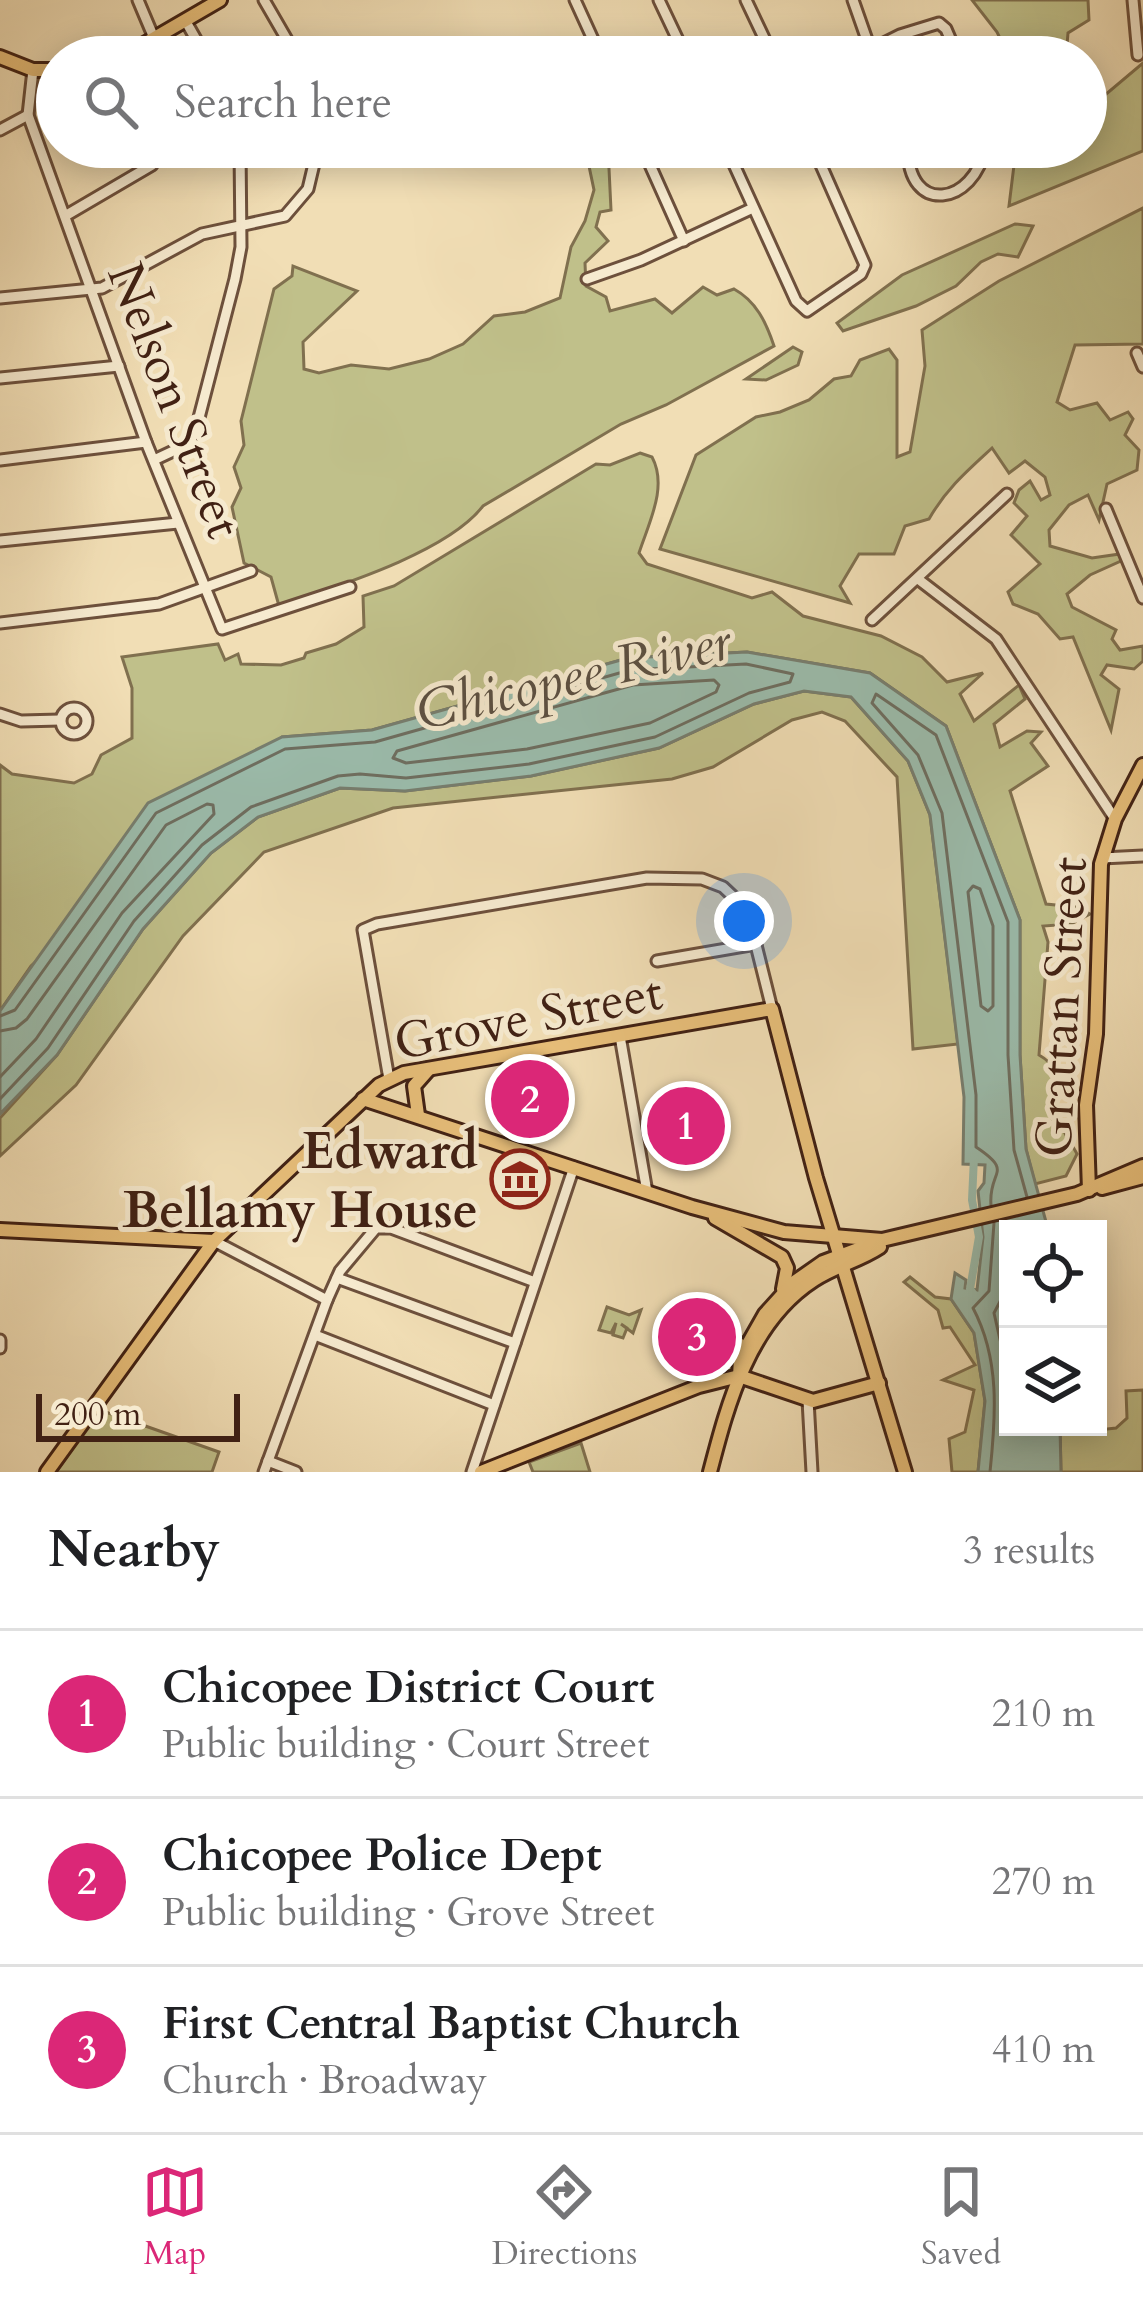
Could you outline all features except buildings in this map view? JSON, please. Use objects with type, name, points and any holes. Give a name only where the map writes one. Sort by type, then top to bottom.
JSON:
[{"type":"main road","points":[[157,36],[220,0]]},
{"type":"main road","points":[[0,57],[33,70]]},
{"type":"main road","name":"Grattan Street","points":[[1089,1190],[1086,1102],[1096,1034],[1102,858],[1143,765]]},
{"type":"main road","points":[[772,1010],[905,1472]]},
{"type":"main road","name":"Grove Street","points":[[47,1472],[214,1241],[389,1078],[772,1010]]},
{"type":"main road","points":[[418,1115],[414,1086],[430,1068]]},
{"type":"main road","points":[[363,1100],[692,1207],[784,1232],[887,1240]]},
{"type":"main road","points":[[1117,1181],[1143,1166]]},
{"type":"main road","points":[[699,1386],[780,1294],[807,1272],[887,1240],[1143,1177]]},
{"type":"main road","points":[[692,1207],[782,1257],[787,1273],[780,1294]]},
{"type":"main road","points":[[0,1230],[214,1241]]},
{"type":"main road","points":[[710,1472],[739,1376],[792,1298],[842,1260]]},
{"type":"main road","points":[[739,1376],[737,1364],[765,1314]]},
{"type":"main road","points":[[476,1472],[699,1386],[739,1376],[808,1400],[879,1383]]},
{"type":"main road","points":[[699,1386],[715,1396],[724,1417]]},
{"type":"street","points":[[137,0],[153,36]]},
{"type":"street","points":[[264,0],[284,36]]},
{"type":"street","points":[[575,0],[592,36]]},
{"type":"street","points":[[659,0],[673,36]]},
{"type":"street","points":[[746,0],[763,36]]},
{"type":"street","points":[[853,0],[866,36]]},
{"type":"street","points":[[1133,0],[1138,56]]},
{"type":"street","points":[[185,20],[194,36]]},
{"type":"street","points":[[899,36],[939,23],[949,36]]},
{"type":"street","name":"Nelson Street","points":[[33,70],[28,115],[36,137]]},
{"type":"street","points":[[0,130],[28,115]]},
{"type":"street","name":"Nelson Street","points":[[47,168],[146,442],[222,628],[350,587]]},
{"type":"street","points":[[65,216],[147,168]]},
{"type":"street","points":[[154,460],[188,444],[195,434],[236,279],[240,168]]},
{"type":"street","points":[[0,298],[108,285],[202,234],[278,219],[298,205],[314,168]]},
{"type":"street","points":[[651,168],[684,241]]},
{"type":"street","points":[[735,168],[802,310],[830,298],[864,270],[822,168]]},
{"type":"street","points":[[909,168],[923,191],[945,195],[974,178],[980,168]]},
{"type":"street","points":[[586,279],[753,208]]},
{"type":"street","points":[[1137,353],[1143,367]]},
{"type":"street","points":[[0,378],[119,366]]},
{"type":"street","points":[[0,460],[146,442]]},
{"type":"street","points":[[872,620],[1007,494]]},
{"type":"street","points":[[1106,509],[1143,598]]},
{"type":"street","points":[[0,541],[178,523]]},
{"type":"street","points":[[0,622],[160,604],[251,571]]},
{"type":"street","points":[[918,579],[996,639],[1115,820]]},
{"type":"street","points":[[0,714],[21,721],[61,720]]},
{"type":"street","points":[[1102,858],[1143,856]]},
{"type":"street","points":[[389,1078],[363,930],[377,924],[668,876],[717,883],[734,895],[746,913],[772,1010]]},
{"type":"street","points":[[657,961],[756,944]]},
{"type":"street","points":[[620,1036],[647,1192]]},
{"type":"street","points":[[476,1472],[479,1450],[574,1167]]},
{"type":"street","points":[[296,1472],[266,1466],[337,1278],[376,1228],[391,1228],[535,1282]]},
{"type":"street","points":[[214,1241],[327,1300]]},
{"type":"street","points":[[337,1278],[514,1343]]},
{"type":"street","points":[[315,1335],[494,1405]]},
{"type":"street","points":[[808,1400],[812,1472]]},
{"type":"street","points":[[479,1450],[502,1462]]},
{"type":"street","points":[[519,1456],[525,1472]]},
{"type":"green space","points":[[972,0],[1088,0],[1089,20],[1068,36],[999,36]]},
{"type":"green space","points":[[1143,63],[1143,151],[1107,166],[1107,93]]},
{"type":"green space","points":[[589,168],[609,168],[611,210],[600,212],[596,227],[608,241],[585,263],[586,286],[606,297],[610,311],[655,299],[672,313],[703,287],[717,295],[734,289],[759,313],[774,346],[621,424],[483,506],[444,539],[359,578],[279,606],[271,577],[244,563],[232,507],[241,488],[234,467],[244,445],[241,421],[274,289],[292,276],[293,266],[357,291],[303,342],[304,369],[319,373],[351,365],[389,369],[429,359],[463,344],[494,316],[525,312],[560,298],[571,247],[594,190]]},
{"type":"green space","points":[[1014,168],[1102,168],[1009,206]]},
{"type":"green space","points":[[1143,208],[1143,344],[1075,345],[1057,402],[1070,410],[1097,403],[1110,420],[1128,412],[1133,419],[1125,435],[1139,450],[1137,470],[1107,484],[1099,520],[1088,495],[1069,505],[1049,530],[1050,546],[1092,558],[1120,554],[1123,560],[1090,575],[1067,594],[1072,607],[1116,630],[1112,639],[1120,650],[1143,646],[1143,661],[1134,669],[1107,665],[1101,675],[1119,689],[1111,730],[1073,637],[1060,639],[1038,614],[1013,604],[1008,592],[1040,564],[1011,535],[1027,516],[1014,503],[1019,490],[1030,481],[1041,500],[1050,495],[1045,477],[1025,461],[1009,473],[992,448],[950,489],[929,519],[905,526],[894,554],[859,554],[840,586],[850,603],[660,549],[696,455],[756,417],[809,400],[834,379],[851,376],[860,360],[889,349],[897,360],[897,457],[910,452],[925,366],[922,330],[999,281]]},
{"type":"green space","points":[[1015,224],[1033,226],[1018,257],[998,254],[981,262],[956,286],[916,306],[843,331],[837,323],[902,275]]},
{"type":"green space","points":[[793,347],[802,352],[798,365],[766,380],[746,379]]},
{"type":"green space","points":[[640,453],[652,457],[658,480],[639,553],[647,564],[752,598],[772,592],[803,616],[881,636],[922,657],[947,682],[983,673],[960,694],[974,721],[1019,685],[1025,699],[994,724],[1000,747],[1027,731],[1041,732],[1031,743],[1048,766],[1010,791],[1046,904],[1076,907],[1090,914],[1071,924],[1043,926],[1048,942],[1039,1055],[1052,1066],[1056,1114],[1077,1154],[1066,1176],[1035,1184],[1026,1149],[1020,1055],[1020,920],[946,726],[870,673],[747,652],[628,658],[372,730],[282,737],[31,966],[0,1011],[0,765],[12,774],[74,783],[92,774],[101,755],[132,738],[132,688],[122,657],[218,644],[225,660],[238,654],[241,664],[281,665],[304,658],[364,627],[363,596],[394,586],[596,464],[610,465]]},
{"type":"green space","points":[[804,691],[851,697],[908,761],[930,815],[958,1044],[913,1049],[897,777],[845,721],[822,712],[792,720],[713,767],[672,779],[393,808],[264,852],[183,936],[76,1085],[0,1156],[0,1118],[57,1055],[143,929],[211,853],[258,817],[340,788],[405,791],[531,776],[659,748],[754,704]]},
{"type":"green space","points":[[910,1277],[935,1297],[951,1299],[974,1333],[985,1401],[978,1472],[952,1472],[949,1439],[965,1432],[974,1390],[943,1380],[975,1365],[950,1327],[943,1328],[938,1310],[904,1282]]},
{"type":"green space","points":[[607,1307],[629,1315],[641,1310],[633,1333],[627,1328],[623,1338],[613,1335],[616,1323],[611,1333],[599,1330]]},
{"type":"green space","points":[[1143,1390],[1143,1472],[1061,1472],[1060,1436],[1107,1436],[1107,1429],[1127,1418],[1126,1391]]},
{"type":"green space","points":[[100,1410],[219,1452],[212,1472],[56,1472]]},
{"type":"green space","points":[[581,1443],[590,1472],[533,1472],[529,1462]]},
{"type":"water","name":"Chicopee River","points":[[747,652],[870,673],[946,726],[1020,920],[1026,1149],[1046,1220],[999,1220],[999,1436],[1060,1436],[1061,1472],[978,1472],[985,1401],[974,1333],[951,1299],[955,1273],[966,1280],[965,1288],[977,1290],[983,1237],[978,1191],[984,1183],[985,1165],[963,1164],[964,1097],[930,815],[908,761],[851,697],[804,691],[754,704],[659,748],[531,776],[405,791],[340,788],[258,817],[211,853],[143,929],[57,1055],[0,1114],[0,1011],[148,803],[282,737],[372,730],[628,658]]},
{"type":"waterway","points":[[974,1157],[972,1200],[979,1237],[970,1289],[974,1295]]},
{"type":"place","name":"Chicopee Police Dept","points":[[530,1099]]},
{"type":"place","name":"Chicopee District Court","points":[[686,1126]]},
{"type":"place","name":"Edward Bellamy House","points":[[520,1179]]},
{"type":"place","name":"First Central Baptist Church","points":[[697,1337]]}]
